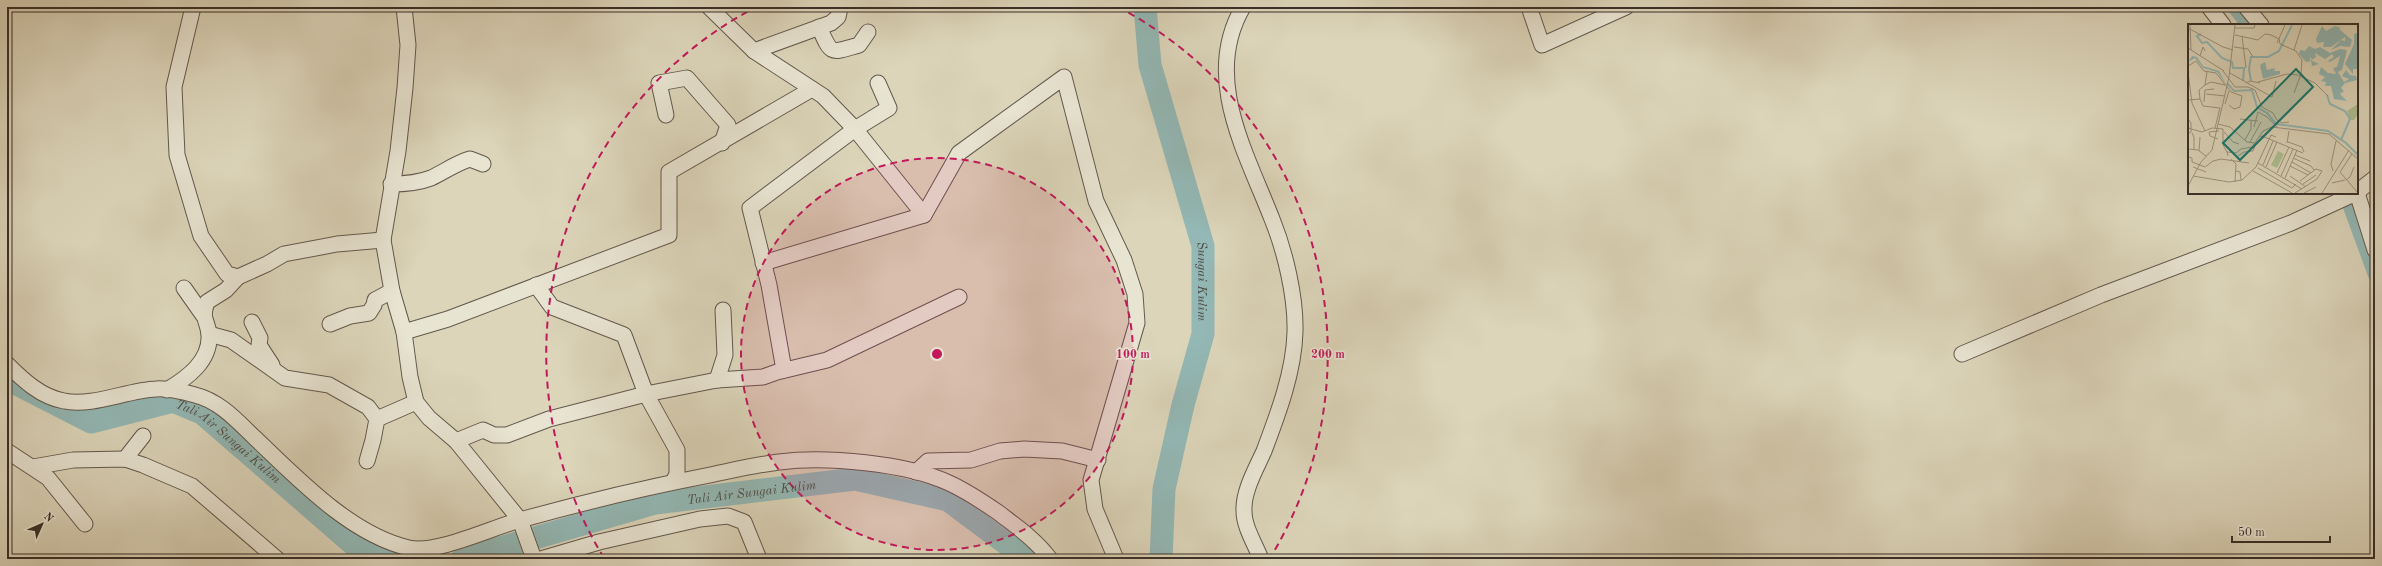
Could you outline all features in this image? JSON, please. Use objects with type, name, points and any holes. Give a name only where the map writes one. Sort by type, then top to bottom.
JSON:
[{"type":"street","points":[[193,7],[174,87],[176,155],[201,236],[227,274],[238,277]]},
{"type":"street","points":[[404,7],[408,46],[407,60],[398,151],[391,184],[383,240],[392,291],[404,332],[416,402],[429,418],[456,441],[520,522],[535,557],[700,519],[728,516],[744,522],[759,559]]},
{"type":"street","points":[[709,7],[754,51],[823,96],[855,129],[924,215]]},
{"type":"street","points":[[1243,7],[1233,25],[1225,66],[1231,110],[1253,174],[1272,219],[1287,265],[1295,332],[1284,397],[1244,503],[1246,522],[1261,559]]},
{"type":"street","points":[[1529,7],[1542,45],[1626,7]]},
{"type":"street","points":[[2209,7],[2222,24]]},
{"type":"street","points":[[2246,7],[2260,24]]},
{"type":"street","points":[[754,51],[831,23],[838,17],[839,13]]},
{"type":"street","points":[[818,27],[826,44],[831,50],[836,52],[859,46],[868,32]]},
{"type":"street","points":[[763,263],[924,215],[959,153],[1064,77],[1096,201],[1124,260],[1135,294],[1137,323],[1092,480],[1095,509],[1116,559]]},
{"type":"street","points":[[666,115],[660,83],[687,78],[728,125],[722,143]]},
{"type":"street","points":[[784,370],[763,263],[750,208],[855,129],[889,108],[878,83]]},
{"type":"street","points":[[404,332],[448,319],[669,235],[669,172],[722,143],[812,89]]},
{"type":"street","points":[[391,184],[406,184],[431,178],[457,163],[470,159],[483,164]]},
{"type":"street","points":[[2358,192],[2375,178]]},
{"type":"street","points":[[1962,354],[2101,295],[2266,232],[2330,201],[2356,194],[2375,250]]},
{"type":"street","points":[[203,315],[208,302],[226,290],[238,277],[293,251],[337,244],[383,240]]},
{"type":"street","points":[[536,285],[552,307],[624,335],[646,394],[678,450],[677,474],[673,482]]},
{"type":"street","points":[[167,390],[190,376],[206,354],[209,334],[203,315],[184,288]]},
{"type":"street","points":[[330,324],[350,316],[369,313],[374,305],[374,300],[392,291]]},
{"type":"street","points":[[456,441],[483,430],[494,436],[507,435],[549,419],[646,394],[717,380],[764,377],[784,370],[827,360],[959,297]]},
{"type":"street","points":[[717,380],[725,356],[723,310]]},
{"type":"street","points":[[252,322],[260,338],[259,345],[266,360],[285,378]]},
{"type":"street","points":[[209,334],[231,340],[285,378],[329,385],[368,407],[376,419],[373,440],[367,461]]},
{"type":"street","points":[[7,364],[41,393],[65,402],[84,401],[157,388],[198,395],[220,406],[322,501],[383,539],[411,548],[431,548],[636,489],[780,461],[835,460],[872,464],[916,472],[947,482],[980,500],[1015,525],[1041,547],[1050,559]]},
{"type":"street","points":[[376,419],[416,402]]},
{"type":"street","points":[[125,459],[143,436]]},
{"type":"street","points":[[916,472],[928,461],[971,460],[1000,451],[1024,449],[1062,451],[1098,460]]},
{"type":"street","points":[[7,451],[48,478],[85,524]]},
{"type":"street","points":[[33,467],[73,460],[125,459],[192,486],[277,559]]},
{"type":"waterway","name":"Sungai Kulim","points":[[1145,7],[1150,65],[1203,246],[1203,334],[1183,405],[1164,489],[1161,559]]},
{"type":"waterway","points":[[2234,7],[2247,24]]},
{"type":"waterway","points":[[2345,194],[2375,275]]},
{"type":"waterway","name":"Tali Air Sungai Kulim","points":[[7,379],[91,422],[173,401],[202,413],[353,544],[387,559]]},
{"type":"waterway","name":"Tali Air Sungai Kulim","points":[[462,559],[655,503],[855,479],[948,500],[1027,559]]}]
